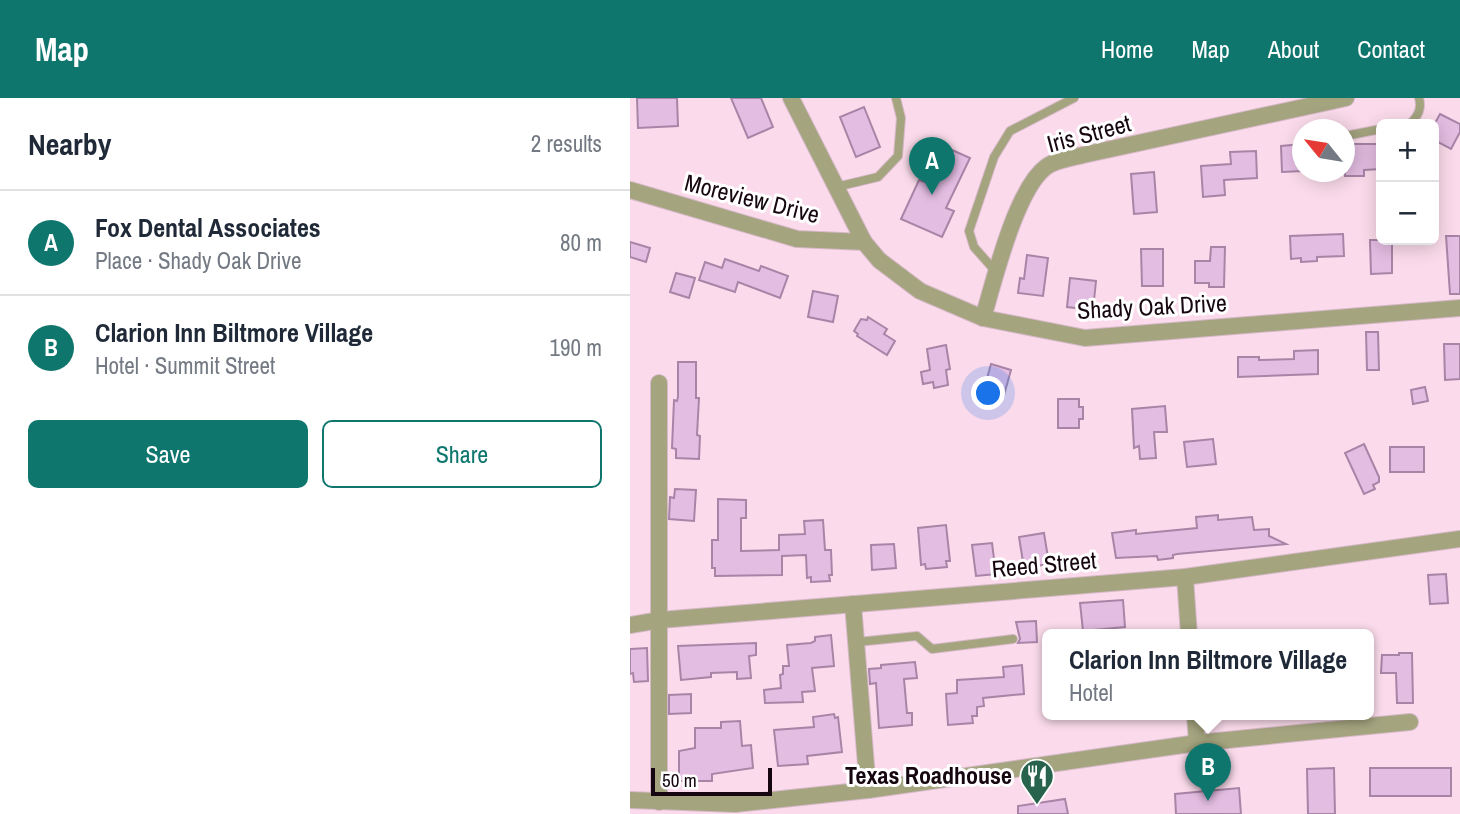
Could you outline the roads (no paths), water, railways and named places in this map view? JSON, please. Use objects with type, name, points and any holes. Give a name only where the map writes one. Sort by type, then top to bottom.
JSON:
[{"type":"street","name":"Shady Oak Drive","points":[[791,98],[864,242],[879,260],[920,291],[982,317],[1085,338],[1460,308]]},
{"type":"street","name":"Iris Street","points":[[982,317],[1020,204],[1033,181],[1047,166],[1096,152],[1346,98]]},
{"type":"street","name":"Moreview Drive","points":[[630,190],[797,239],[864,242]]},
{"type":"street","points":[[659,383],[659,802]]},
{"type":"street","name":"Reed Street","points":[[630,625],[660,620],[1185,577],[1460,539]]},
{"type":"street","points":[[1185,577],[1189,629]]},
{"type":"street","points":[[853,604],[868,790]]},
{"type":"street","points":[[1195,720],[1196,743]]},
{"type":"street","points":[[630,800],[735,804],[868,790],[1196,743],[1410,722]]},
{"type":"lane","points":[[836,187],[877,177],[898,156],[901,118],[896,98]]},
{"type":"lane","points":[[997,273],[974,247],[969,231],[994,157],[1010,131],[1074,98]]},
{"type":"lane","points":[[1415,119],[1418,116],[1419,98]]},
{"type":"lane","points":[[1355,134],[1376,130]]},
{"type":"lane","points":[[857,642],[917,636],[932,649],[1013,639]]},
{"type":"place","name":"Fox Dental Associates","points":[[932,195]]},
{"type":"place","name":"Clarion Inn Biltmore Village","points":[[1208,801]]},
{"type":"place","name":"Texas Roadhouse","points":[[1037,806]]}]
